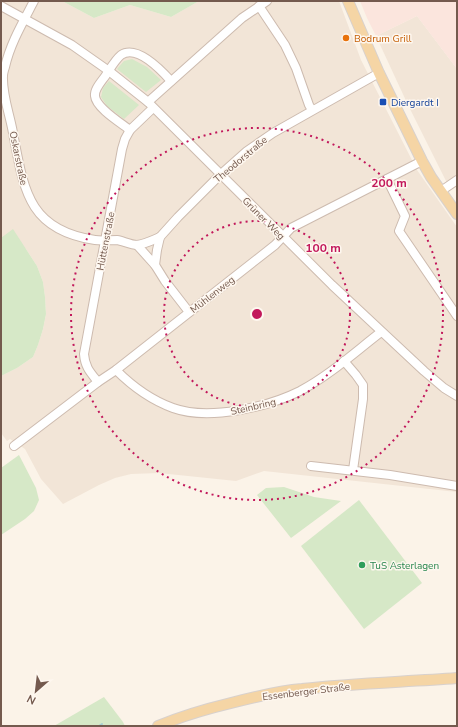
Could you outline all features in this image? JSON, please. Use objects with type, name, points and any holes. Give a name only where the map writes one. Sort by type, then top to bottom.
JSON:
[{"type":"main road","points":[[348,1],[379,73],[422,161],[431,177],[457,214]]},
{"type":"main road","name":"Essenberger Straße","points":[[158,726],[202,710],[271,694],[301,689],[457,678]]},
{"type":"street","name":"Oskarstraße","points":[[34,1],[8,56],[3,76],[4,95],[12,123],[23,183],[29,198],[43,218],[57,228],[75,235],[96,240],[117,240],[137,245]]},
{"type":"street","name":"Hüttenstraße","points":[[98,382],[84,361],[84,354],[125,139],[130,130],[171,81],[242,18],[267,1]]},
{"type":"street","name":"Grüner Weg","points":[[1,6],[72,45],[109,71],[151,105],[220,175],[381,332],[444,388],[457,396]]},
{"type":"street","points":[[259,6],[285,44],[312,110]]},
{"type":"street","points":[[130,130],[99,105],[95,96],[97,88],[121,55],[128,52],[148,59],[171,81]]},
{"type":"street","name":"Theodorstraße","points":[[160,237],[220,175],[247,151],[273,133],[379,73]]},
{"type":"street","name":"Mühlenweg","points":[[14,446],[116,370],[275,246],[291,228],[422,161]]},
{"type":"street","points":[[387,179],[405,216],[399,232],[457,316]]},
{"type":"street","points":[[441,191],[457,180]]},
{"type":"street","points":[[160,237],[137,245],[155,265],[165,281],[189,312]]},
{"type":"street","points":[[155,265],[160,237]]},
{"type":"street","name":"Steinbring","points":[[116,370],[139,390],[174,408],[207,413],[228,412],[249,408],[284,398],[301,390],[330,372],[381,332]]},
{"type":"street","points":[[344,361],[363,386],[363,399],[353,470]]},
{"type":"street","points":[[311,466],[353,470],[457,486]]},
{"type":"shaded area","points":[[1,1],[62,1],[94,18],[130,5],[171,17],[199,1],[339,1],[361,60],[417,170],[457,227],[457,492],[264,471],[236,481],[159,473],[131,474],[115,478],[63,504],[41,479],[25,449],[10,439],[7,441],[1,433],[1,376],[17,368],[33,357],[43,329],[46,314],[43,282],[37,266],[26,249],[1,238]]},
{"type":"shaded area","points":[[360,1],[457,1],[457,69],[417,16],[376,36]]},
{"type":"shaded area","points":[[417,16],[457,69],[457,184],[450,189],[408,105],[376,36]]},
{"type":"green space","points":[[62,1],[199,1],[171,17],[130,5],[94,18]]},
{"type":"green space","points":[[132,59],[147,67],[161,80],[146,92],[117,69],[124,61]]},
{"type":"green space","points":[[109,81],[139,105],[124,119],[107,106],[101,97],[103,88]]},
{"type":"green space","points":[[13,229],[37,266],[43,282],[46,314],[43,329],[33,357],[17,368],[1,376],[1,238]]},
{"type":"green space","points":[[19,455],[36,488],[39,500],[34,511],[1,535],[1,468]]},
{"type":"green space","points":[[284,487],[314,497],[341,501],[291,538],[257,495],[266,488]]},
{"type":"green space","name":"TuS Asterlagen","points":[[359,500],[422,583],[364,629],[301,546]]},
{"type":"green space","points":[[104,697],[125,726],[54,726]]},
{"type":"place","name":"Bodrum Grill","points":[[346,38]]},
{"type":"place","name":"Diergardt I","points":[[383,102]]},
{"type":"place","name":"TuS Asterlagen","points":[[362,565]]}]
